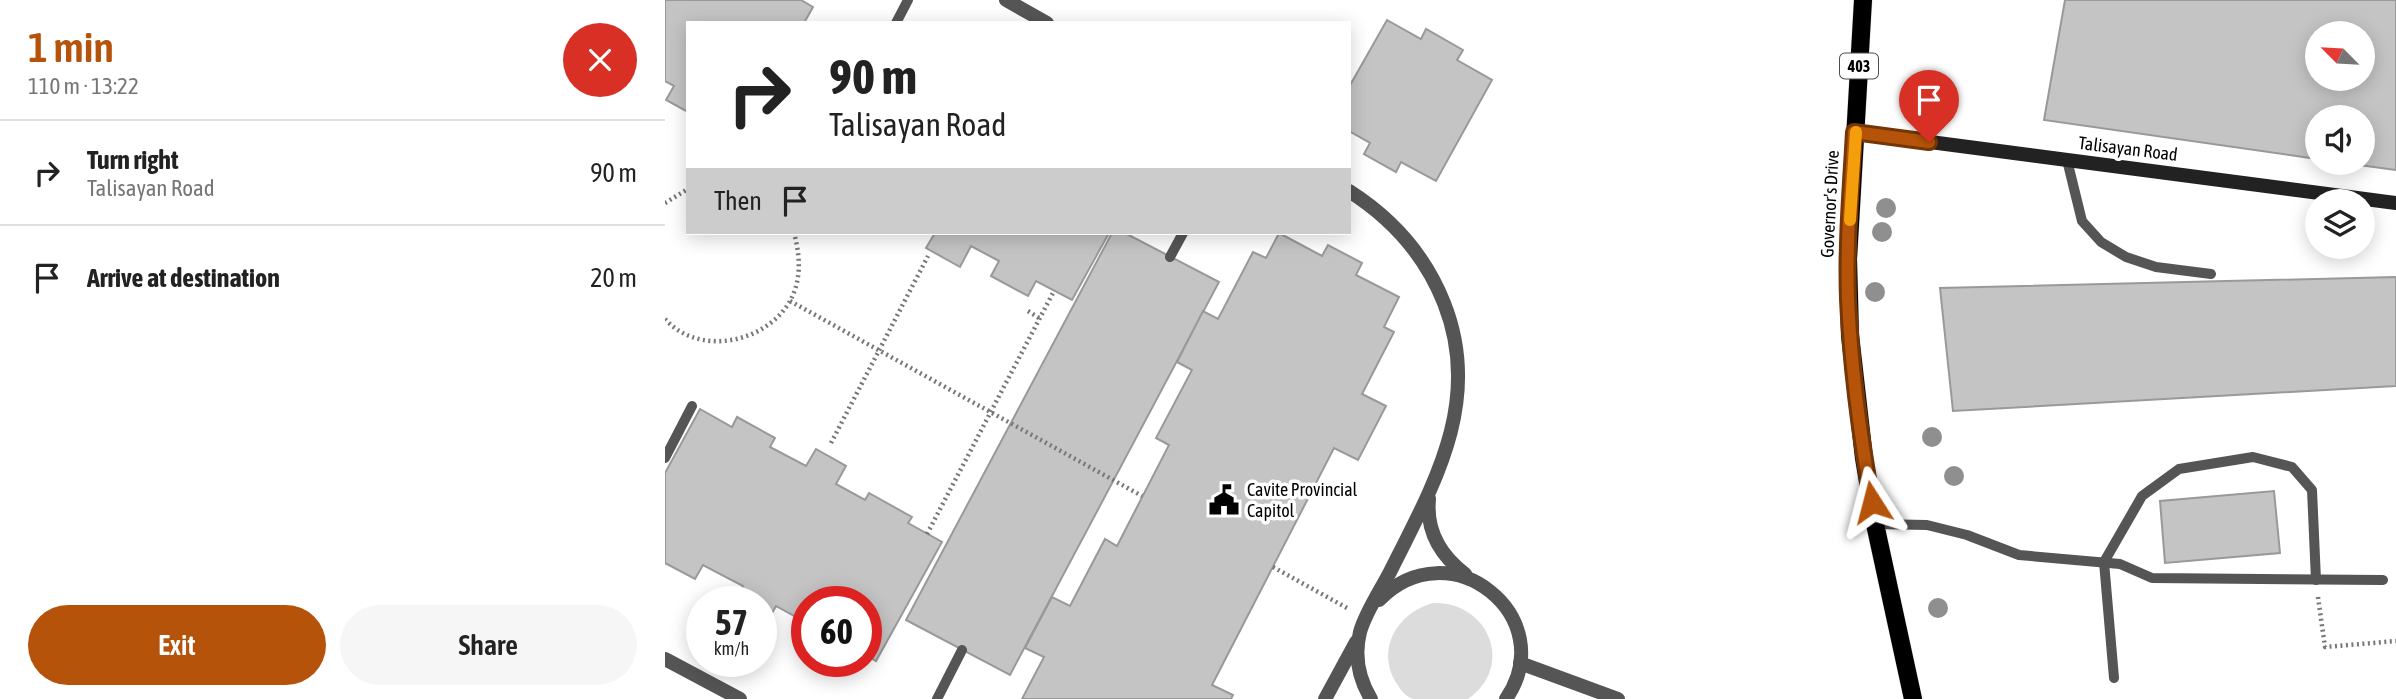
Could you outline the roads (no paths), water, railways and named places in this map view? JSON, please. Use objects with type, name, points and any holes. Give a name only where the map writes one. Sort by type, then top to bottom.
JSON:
[{"type":"main road","name":"Governor's Drive","points":[[1863,0],[1854,132],[1848,297],[1855,386],[1875,524],[1913,699]]},
{"type":"main road","name":"Talisayan Road","points":[[1854,132],[2396,203]]},
{"type":"street","points":[[1006,0],[1043,21]]},
{"type":"street","points":[[1351,192],[1393,225],[1424,261],[1453,329],[1459,392],[1452,429],[1429,505],[1431,527],[1444,555],[1468,578],[1491,591],[1509,611],[1519,636],[1520,663],[1517,678],[1506,699]]},
{"type":"street","points":[[1325,699],[1434,484]]},
{"type":"street","points":[[1369,614],[1390,589],[1414,576],[1441,572],[1468,578]]},
{"type":"street","points":[[1360,634],[1358,663],[1362,681],[1371,699]]},
{"type":"street","points":[[665,659],[740,699]]},
{"type":"street","points":[[1520,663],[1618,699]]},
{"type":"lane","points":[[897,21],[908,0]]},
{"type":"lane","points":[[2067,160],[2082,221],[2101,242],[2126,257],[2157,267],[2211,274]]},
{"type":"lane","points":[[1170,257],[1182,235]]},
{"type":"lane","points":[[665,458],[692,406]]},
{"type":"lane","points":[[2114,678],[2104,562],[2142,496],[2179,469],[2253,457],[2292,467],[2312,490],[2316,580]]},
{"type":"lane","points":[[1875,524],[1927,526],[1967,535],[2019,555],[2120,564],[2152,578],[2383,580]]},
{"type":"lane","points":[[937,699],[963,650]]},
{"type":"place","name":"Cavite Provincial Capitol","points":[[1224,500]]}]
